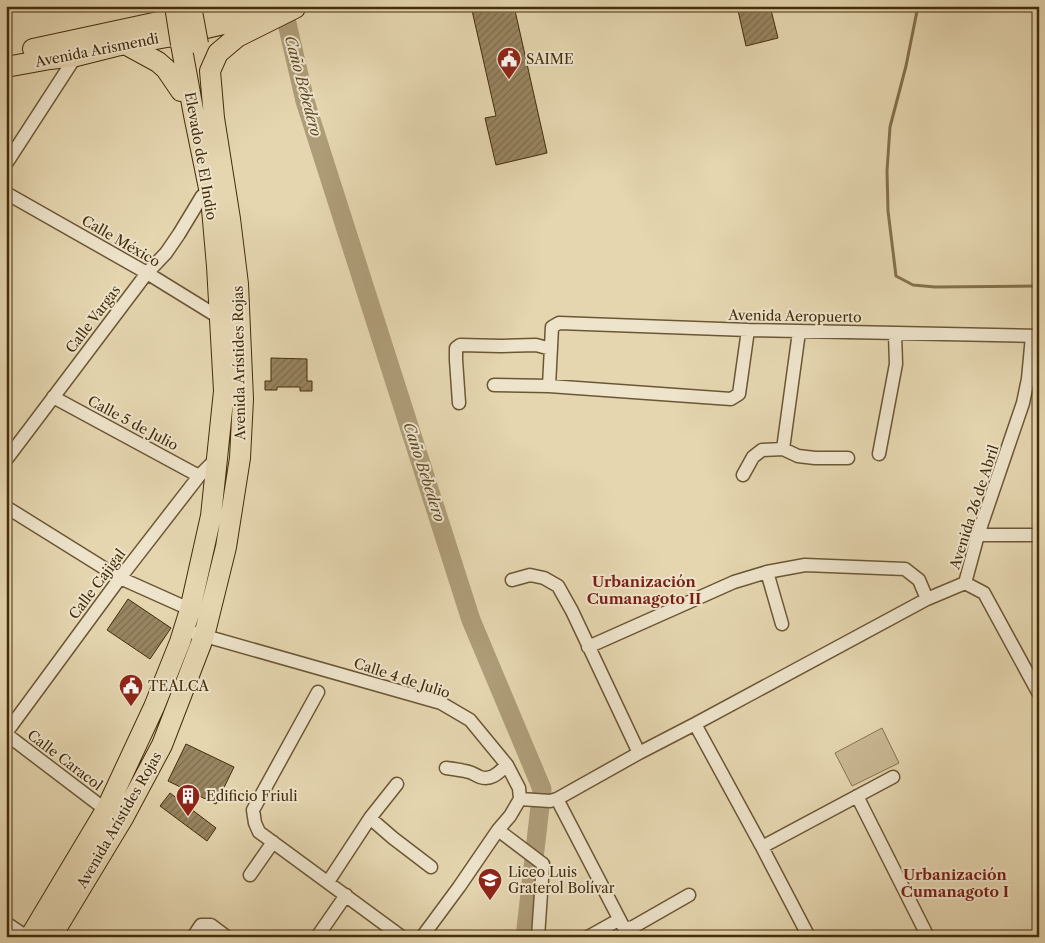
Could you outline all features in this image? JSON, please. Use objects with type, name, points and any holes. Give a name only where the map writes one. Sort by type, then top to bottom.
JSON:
[{"type":"main road","points":[[136,27],[153,6]]},
{"type":"main road","points":[[189,23],[244,6]]},
{"type":"main road","points":[[222,170],[214,118],[210,71],[218,53],[237,37],[266,19],[299,7]]},
{"type":"main road","points":[[189,23],[266,19]]},
{"type":"main road","name":"Avenida Arismendi","points":[[6,54],[163,21],[189,23]]},
{"type":"main road","name":"Avenida Arismendi","points":[[6,67],[76,56],[124,44],[189,23]]},
{"type":"main road","name":"Elevado de El Indio","points":[[189,23],[169,53],[186,108],[217,266]]},
{"type":"main road","name":"Elevado de El Indio","points":[[189,23],[222,170]]},
{"type":"main road","name":"Elevado de El Indio","points":[[189,23],[194,115],[211,198],[217,266]]},
{"type":"main road","points":[[124,44],[158,62],[166,69],[181,91]]},
{"type":"main road","name":"Avenida Arístides Rojas","points":[[52,937],[123,818],[162,745],[200,621],[226,547],[239,466],[242,399],[238,284],[222,170]]},
{"type":"main road","name":"Avenida Arístides Rojas","points":[[200,621],[224,392],[217,266]]},
{"type":"main road","name":"Avenida Arístides Rojas","points":[[28,937],[106,810],[154,707],[184,630],[200,621]]},
{"type":"street","points":[[6,164],[76,56]]},
{"type":"street","name":"Calle México","points":[[6,193],[147,272],[220,318]]},
{"type":"street","name":"Calle Vargas","points":[[6,460],[147,272],[166,253],[202,196]]},
{"type":"street","name":"Avenida Aeropuerto","points":[[551,349],[552,327],[559,323],[799,332],[1036,336]]},
{"type":"street","points":[[494,385],[549,386],[731,399],[739,394],[748,330]]},
{"type":"street","points":[[783,449],[799,332]]},
{"type":"street","points":[[879,454],[896,364],[895,334]]},
{"type":"street","name":"Avenida 26 de Abril","points":[[1036,336],[1023,403],[978,535],[965,583],[984,593],[1036,682],[1039,694]]},
{"type":"street","points":[[459,403],[456,348],[460,345],[536,346],[551,349],[549,386]]},
{"type":"street","name":"Calle 5 de Julio","points":[[53,397],[199,476]]},
{"type":"street","points":[[742,475],[753,458],[762,450],[783,449],[798,456],[815,458],[848,458]]},
{"type":"street","name":"Calle Cajigal","points":[[6,734],[120,578],[199,476],[218,457]]},
{"type":"street","name":"Calle 4 de Julio","points":[[6,507],[120,578],[200,621],[441,703],[470,720],[507,765],[519,788],[520,799]]},
{"type":"street","points":[[978,535],[1039,535]]},
{"type":"street","points":[[588,647],[734,582],[767,572],[805,565],[905,569],[919,580],[927,599]]},
{"type":"street","points":[[767,572],[782,624]]},
{"type":"street","points":[[512,580],[530,575],[544,578],[558,586],[572,611],[639,752]]},
{"type":"street","points":[[422,937],[510,816],[520,799],[554,800],[639,752],[695,724],[927,599],[965,583]]},
{"type":"street","points":[[318,692],[254,810],[255,823],[259,832],[402,937]]},
{"type":"street","points":[[695,724],[809,937]]},
{"type":"street","name":"Calle Caracol","points":[[6,734],[106,810]]},
{"type":"street","points":[[446,768],[462,770],[490,779],[507,765]]},
{"type":"street","points":[[762,847],[893,777]]},
{"type":"street","points":[[328,882],[370,818],[397,784]]},
{"type":"street","points":[[858,796],[928,937]]},
{"type":"street","points":[[554,800],[624,928],[635,932],[689,895]]},
{"type":"street","points":[[370,818],[392,838],[431,867]]},
{"type":"street","points":[[498,830],[543,864],[538,937]]},
{"type":"street","points":[[250,875],[273,842]]},
{"type":"street","points":[[317,937],[346,895]]},
{"type":"street","points":[[6,923],[28,937]]},
{"type":"street","points":[[588,937],[613,923]]},
{"type":"street","points":[[193,937],[201,925],[211,926],[227,937]]},
{"type":"shaded area","points":[[882,728],[899,763],[852,786],[835,753]]},
{"type":"building","name":"SAIME","points":[[471,6],[514,6],[547,153],[496,165],[485,118],[496,116]]},
{"type":"building","points":[[737,6],[770,6],[778,38],[746,46]]},
{"type":"building","points":[[271,358],[307,359],[307,381],[312,381],[312,391],[300,391],[300,387],[277,387],[277,390],[265,390],[265,381],[271,381]]},
{"type":"building","points":[[128,599],[171,628],[150,659],[107,630]]},
{"type":"building","points":[[186,744],[234,767],[216,804],[168,781]]},
{"type":"building","name":"Edificio Friuli","points":[[170,793],[216,828],[207,841],[160,806]]},
{"type":"waterway","name":"Caño Bebedero","points":[[283,6],[305,101],[471,620],[542,789],[525,937]]},
{"type":"waterway","points":[[918,6],[906,66],[890,127],[887,171],[888,211],[896,276],[913,285],[935,287],[1039,286]]},
{"type":"place","name":"SAIME","points":[[509,80]]},
{"type":"place","name":"TEALCA","points":[[131,707]]},
{"type":"place","name":"Edificio Friuli","points":[[188,817]]},
{"type":"place","name":"Liceo Luis Graterol Bolívar","points":[[490,901]]},
{"type":"district","name":"Urbanización Cumanagoto II","points":[[644,590]]},
{"type":"district","name":"Urbanización Cumanagoto I","points":[[955,884]]}]
